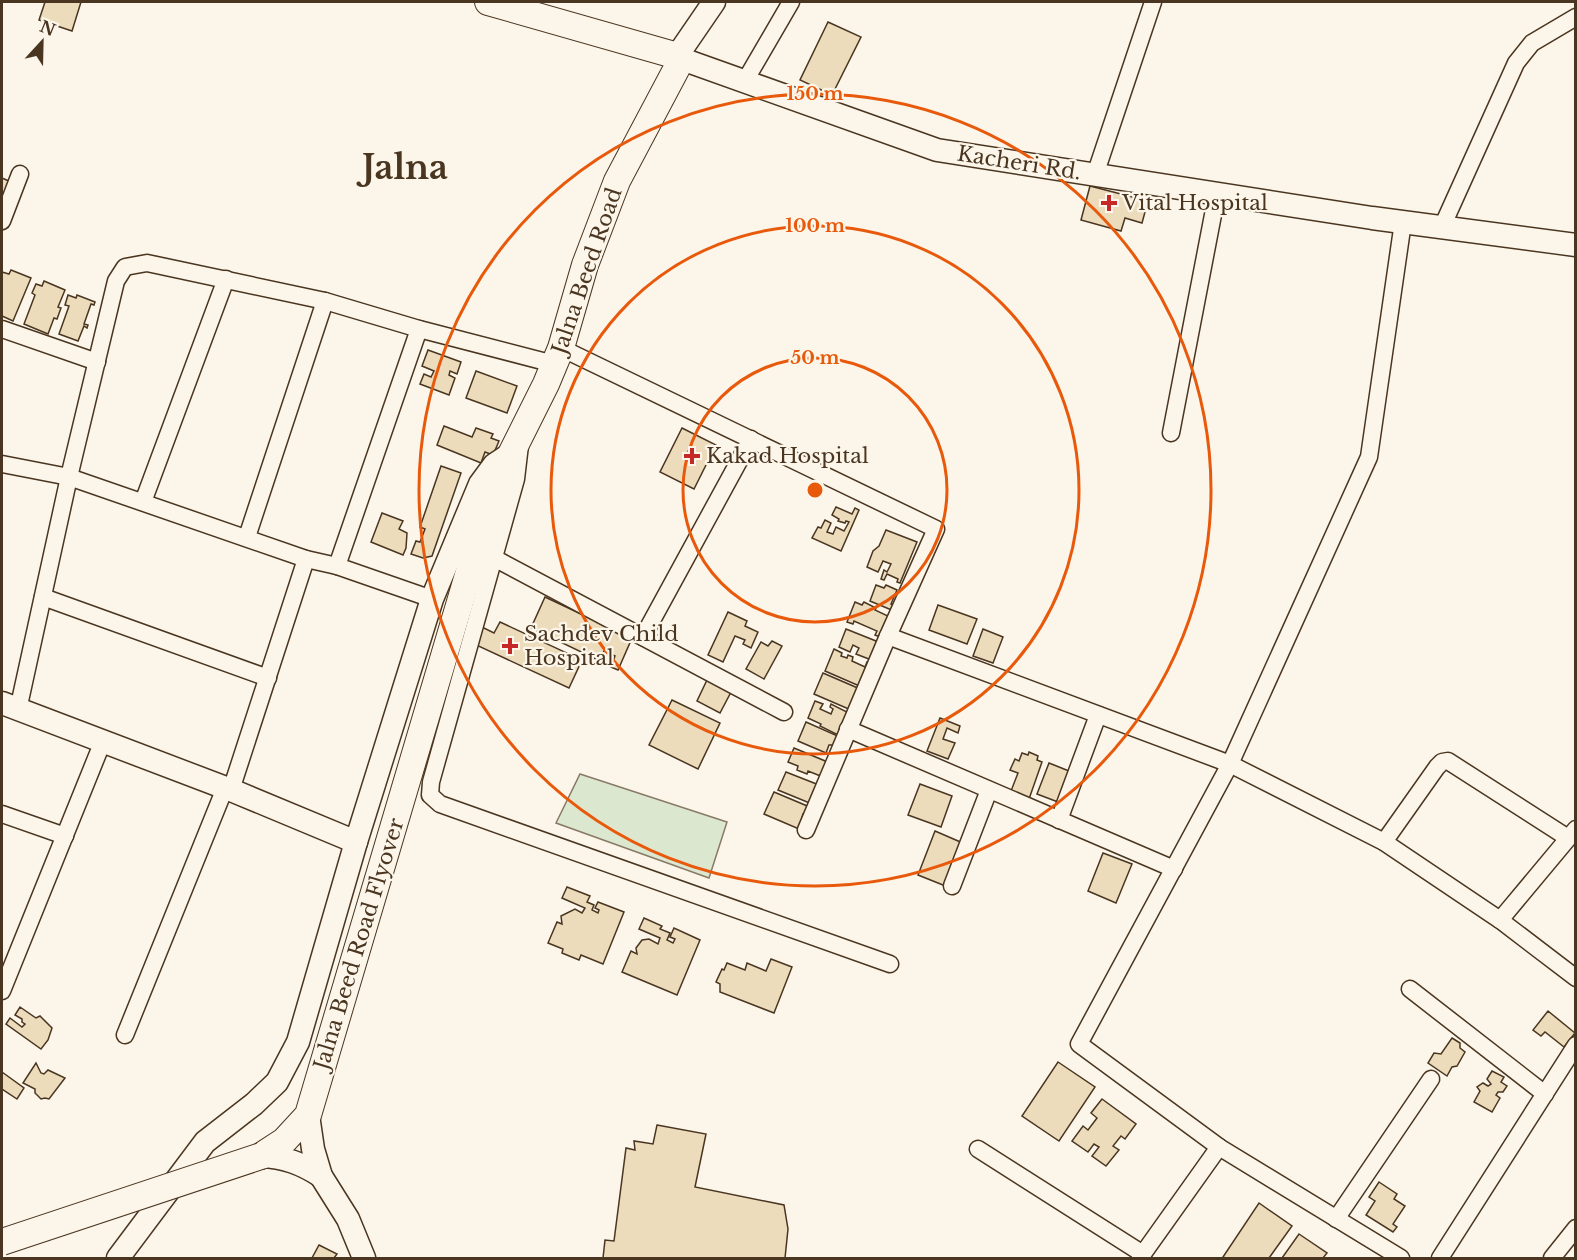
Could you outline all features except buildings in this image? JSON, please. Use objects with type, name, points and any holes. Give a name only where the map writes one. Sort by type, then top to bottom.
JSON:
[{"type":"main road","points":[[488,2],[678,57]]},
{"type":"main road","name":"Jalna Beed Road","points":[[516,444],[557,356],[585,265],[617,181],[679,64],[678,57]]},
{"type":"main road","name":"Jalna Beed Road Flyover","points":[[2,1242],[261,1156],[284,1141],[308,1115],[498,480],[516,444]]},
{"type":"street","points":[[678,57],[714,2]]},
{"type":"street","points":[[745,81],[791,2]]},
{"type":"street","points":[[1095,175],[1153,2]]},
{"type":"street","points":[[1442,227],[1516,63],[1532,43],[1575,17]]},
{"type":"street","name":"Kacheri Rd.","points":[[678,57],[937,150],[1372,218],[1575,244]]},
{"type":"street","points":[[2,221],[20,174]]},
{"type":"street","points":[[1171,433],[1217,194]]},
{"type":"street","points":[[1398,1258],[1219,1147],[1079,1044],[1230,764],[1369,457],[1402,222]]},
{"type":"street","points":[[356,842],[228,789],[10,706],[43,597],[116,281],[125,267],[147,263],[226,279],[325,301],[419,329],[557,356],[751,439],[936,529],[806,830]]},
{"type":"street","points":[[143,502],[226,279]]},
{"type":"street","points":[[247,537],[325,301]]},
{"type":"street","points":[[2,329],[97,362]]},
{"type":"street","points":[[337,566],[419,329]]},
{"type":"street","points":[[643,637],[751,439]]},
{"type":"street","points":[[516,444],[519,468],[431,782],[430,795],[434,800],[891,964]]},
{"type":"street","points":[[117,1258],[205,1142],[254,1104],[277,1082],[298,1042],[356,842],[432,599],[480,484],[494,465],[516,444]]},
{"type":"street","points":[[2,464],[69,477],[306,559],[337,566],[432,599]]},
{"type":"street","points":[[494,558],[784,712]]},
{"type":"street","points":[[125,1035],[228,789],[268,678],[306,559]]},
{"type":"street","points":[[43,597],[268,678]]},
{"type":"street","points":[[888,636],[1230,764],[1384,842],[1500,920],[1575,978]]},
{"type":"street","points":[[1059,820],[1098,715]]},
{"type":"street","points":[[848,729],[1174,869]]},
{"type":"street","points":[[2,991],[103,741]]},
{"type":"street","points":[[1384,842],[1437,767],[1442,762],[1448,761],[1572,833],[1500,920]]},
{"type":"street","points":[[952,886],[989,790]]},
{"type":"street","points":[[2,814],[64,836]]},
{"type":"street","points":[[1410,989],[1545,1094]]},
{"type":"street","points":[[1440,1258],[1575,1045]]},
{"type":"street","points":[[1336,1219],[1431,1079]]},
{"type":"street","points":[[308,1115],[313,1149],[321,1176],[348,1219],[364,1258]]},
{"type":"street","points":[[978,1149],[1142,1256],[1219,1147]]},
{"type":"street","points":[[261,1156],[277,1156],[292,1161],[321,1176]]},
{"type":"street","points":[[1552,1258],[1575,1228]]},
{"type":"green space","points":[[580,774],[727,822],[709,878],[556,823]]},
{"type":"place","name":"Vital Hospital","points":[[1109,203]]},
{"type":"place","name":"Kakad Hospital","points":[[692,456]]},
{"type":"place","name":"Sachdev Child Hospital","points":[[510,646]]},
{"type":"district","name":"Jalna","points":[[405,167]]}]
